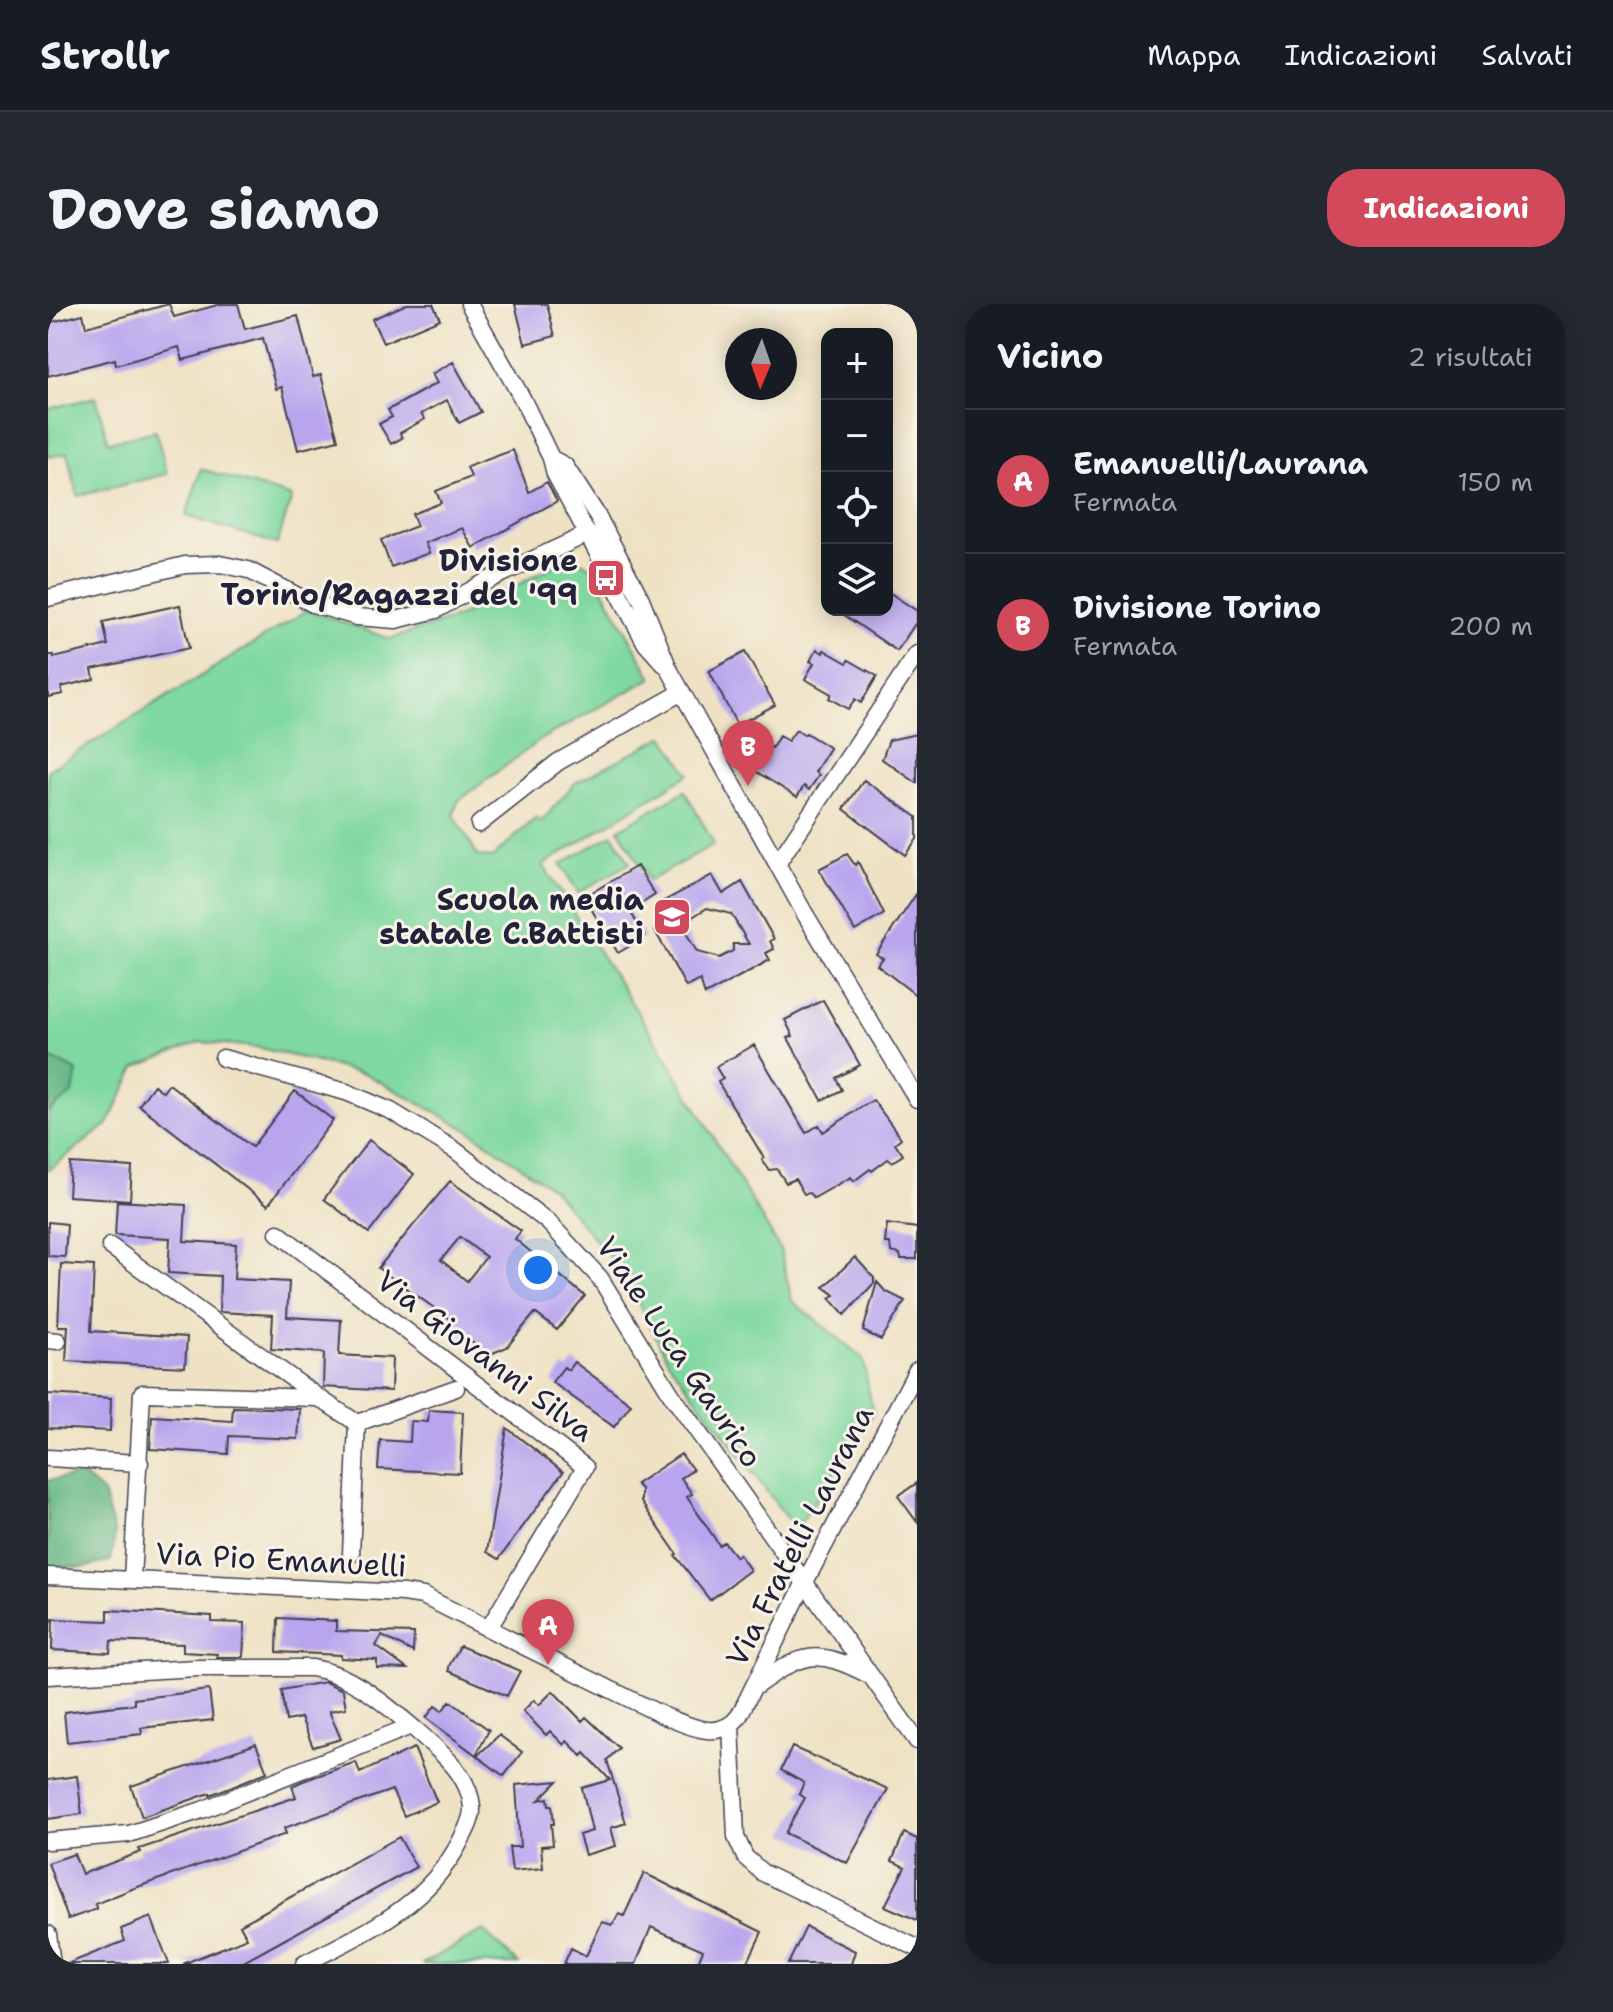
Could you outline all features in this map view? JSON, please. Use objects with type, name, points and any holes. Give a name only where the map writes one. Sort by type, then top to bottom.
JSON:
[{"type":"street","points":[[469,304],[646,644],[669,669]]},
{"type":"street","points":[[551,458],[565,466],[597,515],[645,608],[669,669],[777,864],[917,1099]]},
{"type":"street","points":[[48,598],[185,565],[220,564],[248,570],[313,604],[357,617],[396,620],[436,610],[534,558],[588,535],[598,536],[634,596],[645,608]]},
{"type":"street","points":[[777,864],[917,654]]},
{"type":"street","points":[[479,824],[558,762],[682,692]]},
{"type":"street","name":"Viale Luca Gaurico","points":[[223,1058],[346,1092],[391,1111],[455,1150],[548,1222],[600,1278],[671,1394],[917,1741]]},
{"type":"street","name":"Via Giovanni Silva","points":[[278,1233],[585,1467],[489,1628]]},
{"type":"street","points":[[110,1246],[357,1423],[456,1388]]},
{"type":"street","name":"Via Fratelli Laurana","points":[[731,1725],[755,1687],[805,1582],[917,1370]]},
{"type":"street","name":"Via Pio Emanuelli","points":[[132,1580],[142,1393],[319,1398]]},
{"type":"street","name":"Via Pio Emanuelli","points":[[351,1554],[357,1423]]},
{"type":"street","points":[[48,1458],[140,1463]]},
{"type":"street","name":"Via Pio Emanuelli","points":[[48,1576],[410,1594],[434,1600],[673,1719],[709,1731],[731,1725]]},
{"type":"street","points":[[755,1687],[783,1666],[814,1656],[847,1664],[872,1677]]},
{"type":"street","points":[[48,1676],[198,1668],[312,1668],[344,1676],[411,1726],[451,1762],[465,1784],[473,1812],[442,1871],[412,1902],[304,1964]]},
{"type":"street","points":[[731,1725],[736,1837],[745,1857],[763,1873],[917,1948]]},
{"type":"street","points":[[48,1841],[129,1834],[202,1810],[411,1726]]},
{"type":"street","points":[[48,1934],[52,1964]]},
{"type":"green space","points":[[96,397],[108,442],[156,431],[167,474],[78,496],[67,453],[48,457],[48,409]]},
{"type":"green space","points":[[201,469],[292,497],[277,544],[186,516]]},
{"type":"green space","points":[[577,560],[591,567],[652,678],[543,738],[458,801],[454,815],[478,856],[492,858],[536,818],[541,822],[575,783],[664,736],[689,774],[543,865],[660,1047],[780,1249],[792,1301],[863,1358],[873,1414],[796,1530],[669,1362],[622,1272],[552,1188],[470,1131],[366,1074],[256,1047],[200,1042],[136,1067],[108,1124],[48,1170],[48,770],[308,610],[390,639],[459,617],[560,562]]},
{"type":"green space","points":[[685,791],[714,844],[649,881],[619,829]]},
{"type":"green space","points":[[613,834],[630,863],[578,893],[561,864]]},
{"type":"green space","points":[[48,1057],[77,1071],[73,1093],[48,1112]]},
{"type":"green space","points":[[82,1475],[103,1493],[115,1534],[111,1561],[87,1567],[48,1566],[48,1480]]},
{"type":"green space","points":[[483,1931],[519,1964],[422,1964]]},
{"type":"building","points":[[169,304],[174,317],[221,304],[238,304],[245,329],[298,316],[313,377],[321,375],[338,440],[298,450],[282,387],[276,389],[263,338],[183,360],[179,347],[116,365],[115,359],[48,376],[48,323],[83,314],[86,327]]},
{"type":"building","points":[[407,304],[433,304],[440,319],[383,343],[372,319]]},
{"type":"building","points":[[515,304],[547,304],[555,336],[525,344]]},
{"type":"building","points":[[453,362],[481,412],[459,423],[447,400],[421,414],[425,419],[400,433],[402,438],[391,444],[379,424],[392,417],[388,410],[437,383],[432,374]]},
{"type":"building","points":[[513,450],[529,492],[547,482],[557,501],[473,548],[462,528],[425,543],[429,553],[391,567],[381,540],[417,526],[412,514],[441,503],[436,491],[471,477],[467,467]]},
{"type":"building","points":[[893,595],[917,611],[917,621],[897,651],[846,616],[893,616]]},
{"type":"building","points":[[180,605],[189,648],[92,669],[94,679],[61,687],[63,694],[48,697],[48,655],[54,655],[54,658],[108,645],[103,622]]},
{"type":"building","points":[[817,649],[847,663],[849,660],[877,676],[861,703],[855,699],[848,709],[829,698],[831,694],[805,679],[814,663],[810,661]]},
{"type":"building","points":[[745,652],[775,705],[737,725],[709,671]]},
{"type":"building","points":[[796,730],[830,748],[815,772],[819,775],[809,790],[804,786],[797,797],[752,769],[768,745],[772,748],[779,736],[788,741]]},
{"type":"building","points":[[917,734],[917,783],[882,759],[889,740]]},
{"type":"building","points":[[864,780],[917,817],[917,839],[905,855],[844,809]]},
{"type":"building","points":[[847,854],[855,865],[858,862],[884,914],[855,931],[819,869]]},
{"type":"building","points":[[637,866],[655,895],[630,911],[645,937],[618,953],[584,897]]},
{"type":"building","points":[[712,875],[723,894],[742,882],[774,939],[770,941],[774,949],[766,953],[770,960],[705,995],[700,980],[686,987],[655,931],[675,922],[662,902]],"holes":[[[707,908],[731,914],[749,944],[733,944],[733,951],[719,958],[697,952],[681,924]]]},
{"type":"building","points":[[917,893],[917,996],[877,965],[883,958],[876,954]]},
{"type":"building","points":[[823,1000],[860,1065],[836,1078],[842,1090],[822,1100],[788,1038],[793,1036],[785,1020]]},
{"type":"building","points":[[754,1045],[806,1133],[819,1125],[823,1132],[873,1100],[901,1138],[895,1143],[903,1155],[892,1162],[888,1159],[854,1181],[851,1177],[814,1198],[809,1193],[804,1194],[795,1179],[786,1183],[777,1169],[769,1170],[762,1160],[764,1158],[718,1082],[723,1079],[716,1067]]},
{"type":"building","points":[[169,1084],[252,1147],[295,1091],[333,1120],[268,1205],[139,1105],[154,1085],[163,1092]]},
{"type":"building","points":[[369,1140],[414,1174],[369,1233],[324,1199]]},
{"type":"building","points":[[70,1163],[132,1167],[130,1200],[68,1196]]},
{"type":"building","points":[[450,1181],[521,1231],[515,1239],[585,1296],[557,1330],[535,1313],[507,1347],[488,1355],[448,1324],[451,1320],[378,1268]],"holes":[[[460,1237],[486,1257],[467,1281],[441,1260]]]},
{"type":"building","points":[[117,1201],[186,1205],[184,1241],[236,1244],[234,1279],[289,1282],[287,1317],[341,1320],[339,1355],[392,1358],[391,1391],[323,1387],[324,1353],[271,1349],[273,1315],[219,1312],[220,1276],[168,1273],[170,1238],[115,1235]]},
{"type":"building","points":[[48,1222],[67,1224],[65,1257],[48,1256]]},
{"type":"building","points":[[887,1224],[917,1228],[917,1259],[901,1259],[900,1254],[891,1252],[890,1243],[885,1243]]},
{"type":"building","points":[[855,1257],[874,1278],[874,1283],[845,1315],[830,1298],[835,1295],[824,1287]]},
{"type":"building","points":[[61,1264],[94,1266],[91,1331],[187,1337],[185,1367],[66,1361],[68,1326],[58,1326]]},
{"type":"building","points":[[877,1282],[885,1291],[905,1301],[881,1340],[863,1331]]},
{"type":"building","points":[[574,1362],[631,1404],[614,1427],[552,1382],[564,1367],[568,1370]]},
{"type":"building","points":[[48,1394],[111,1398],[110,1431],[48,1428]]},
{"type":"building","points":[[233,1407],[300,1409],[298,1439],[229,1436],[228,1454],[150,1449],[152,1416],[232,1421]]},
{"type":"building","points":[[429,1410],[463,1412],[460,1473],[378,1469],[380,1440],[410,1442],[411,1421],[428,1422]]},
{"type":"building","points":[[507,1428],[563,1472],[499,1559],[487,1552]]},
{"type":"building","points":[[681,1454],[693,1470],[681,1478],[692,1494],[687,1497],[719,1545],[724,1542],[736,1557],[739,1554],[750,1570],[710,1600],[675,1555],[641,1502],[641,1489],[636,1484]]},
{"type":"building","points":[[917,1483],[917,1522],[898,1496]]},
{"type":"building","points":[[108,1610],[212,1616],[212,1622],[245,1623],[243,1657],[183,1652],[183,1644],[111,1641],[110,1653],[52,1650],[53,1619],[108,1621]]},
{"type":"building","points":[[278,1618],[336,1621],[336,1631],[414,1633],[413,1652],[382,1636],[376,1646],[407,1669],[377,1668],[377,1660],[341,1658],[341,1655],[277,1652]]},
{"type":"building","points":[[460,1646],[520,1671],[507,1696],[449,1671]]},
{"type":"building","points":[[325,1682],[343,1690],[346,1708],[329,1711],[341,1739],[313,1747],[301,1718],[286,1721],[281,1690]]},
{"type":"building","points":[[209,1690],[213,1720],[141,1728],[142,1734],[67,1742],[64,1712],[134,1704],[134,1699]]},
{"type":"building","points":[[553,1691],[582,1721],[586,1717],[619,1748],[607,1760],[626,1823],[611,1828],[616,1846],[585,1855],[579,1835],[592,1831],[582,1788],[610,1780],[585,1753],[582,1756],[567,1741],[564,1745],[550,1731],[546,1735],[523,1711],[534,1700],[539,1705]]},
{"type":"building","points":[[450,1701],[489,1730],[476,1755],[426,1718],[435,1706],[442,1711]]},
{"type":"building","points":[[499,1735],[522,1752],[504,1776],[477,1756]]},
{"type":"building","points":[[256,1744],[267,1772],[142,1817],[131,1786]]},
{"type":"building","points":[[792,1747],[888,1789],[847,1863],[785,1833],[805,1798],[799,1794],[804,1783],[781,1770]]},
{"type":"building","points":[[414,1748],[437,1802],[404,1816],[392,1790],[284,1828],[286,1834],[132,1889],[95,1904],[97,1909],[68,1919],[48,1863],[74,1854],[82,1874],[141,1852],[139,1849],[296,1797],[292,1786],[303,1781],[356,1762],[360,1773]]},
{"type":"building","points":[[77,1776],[82,1814],[48,1819],[48,1780]]},
{"type":"building","points":[[558,1781],[539,1800],[548,1798],[554,1824],[551,1824],[553,1845],[541,1846],[543,1868],[512,1871],[509,1847],[520,1847],[516,1785]]},
{"type":"building","points":[[904,1833],[917,1839],[917,1920],[885,1906],[905,1867],[892,1861]]},
{"type":"building","points":[[399,1837],[416,1867],[240,1964],[183,1964],[247,1938],[240,1925]]},
{"type":"building","points":[[644,1873],[762,1932],[747,1964],[697,1964],[703,1950],[651,1927],[636,1964],[564,1964],[571,1948],[586,1956],[602,1922],[613,1925],[619,1914],[624,1916]]},
{"type":"building","points":[[151,1917],[169,1964],[67,1964],[125,1941],[121,1929]]},
{"type":"building","points":[[806,1927],[855,1951],[851,1964],[788,1964]]},
{"type":"place","name":"Divisione Torino/Ragazzi del '99","points":[[606,578]]},
{"type":"place","name":"Divisione Torino","points":[[748,786]]},
{"type":"place","name":"Scuola media statale C.Battisti","points":[[672,917]]},
{"type":"place","name":"Emanuelli/Laurana","points":[[548,1665]]}]
